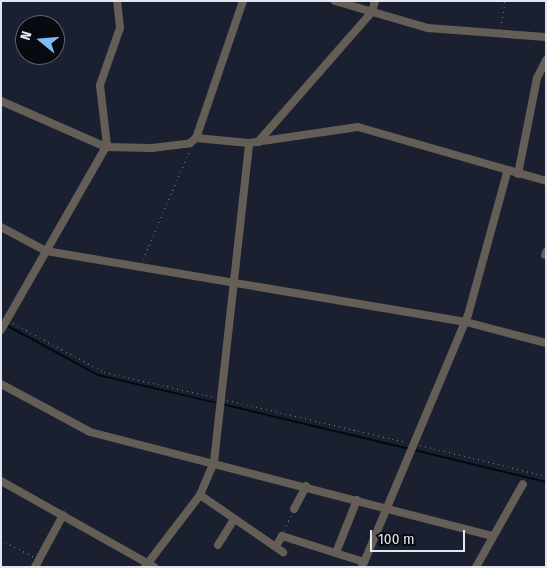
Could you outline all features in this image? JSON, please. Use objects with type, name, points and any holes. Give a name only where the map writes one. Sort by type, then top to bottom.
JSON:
[{"type":"street","points":[[1,330],[106,147],[100,85],[120,28],[117,1]]},
{"type":"street","points":[[1,101],[106,147],[152,148],[190,143],[196,138],[243,1]]},
{"type":"street","points":[[335,1],[428,28],[500,30],[546,37]]},
{"type":"street","points":[[258,142],[372,12],[375,1]]},
{"type":"street","points":[[518,174],[537,78],[546,60]]},
{"type":"street","points":[[196,138],[249,143],[358,126],[507,172],[546,181]]},
{"type":"street","points":[[1,481],[149,565],[200,495],[214,462],[249,143]]},
{"type":"street","points":[[276,546],[282,536],[322,552],[337,550],[363,564],[410,448],[466,322],[482,276],[507,172]]},
{"type":"street","points":[[1,227],[46,251],[466,322],[546,343]]},
{"type":"street","points":[[1,384],[82,429],[493,536]]},
{"type":"street","points":[[476,567],[523,484]]},
{"type":"street","points":[[294,509],[306,486]]},
{"type":"street","points":[[200,495],[276,546],[282,552]]},
{"type":"street","points":[[337,550],[357,500]]},
{"type":"street","points":[[37,563],[63,515]]},
{"type":"street","points":[[218,545],[234,519]]},
{"type":"path","points":[[500,30],[504,1]]},
{"type":"path","points":[[141,268],[196,138]]},
{"type":"path","points":[[7,320],[104,372],[221,399],[410,448],[546,476]]},
{"type":"path","points":[[282,536],[294,509]]},
{"type":"path","points":[[1,540],[37,563]]},
{"type":"waterway","points":[[6,325],[98,375],[217,403]]},
{"type":"waterway","points":[[222,404],[409,449]]},
{"type":"waterway","points":[[414,450],[546,482]]}]
